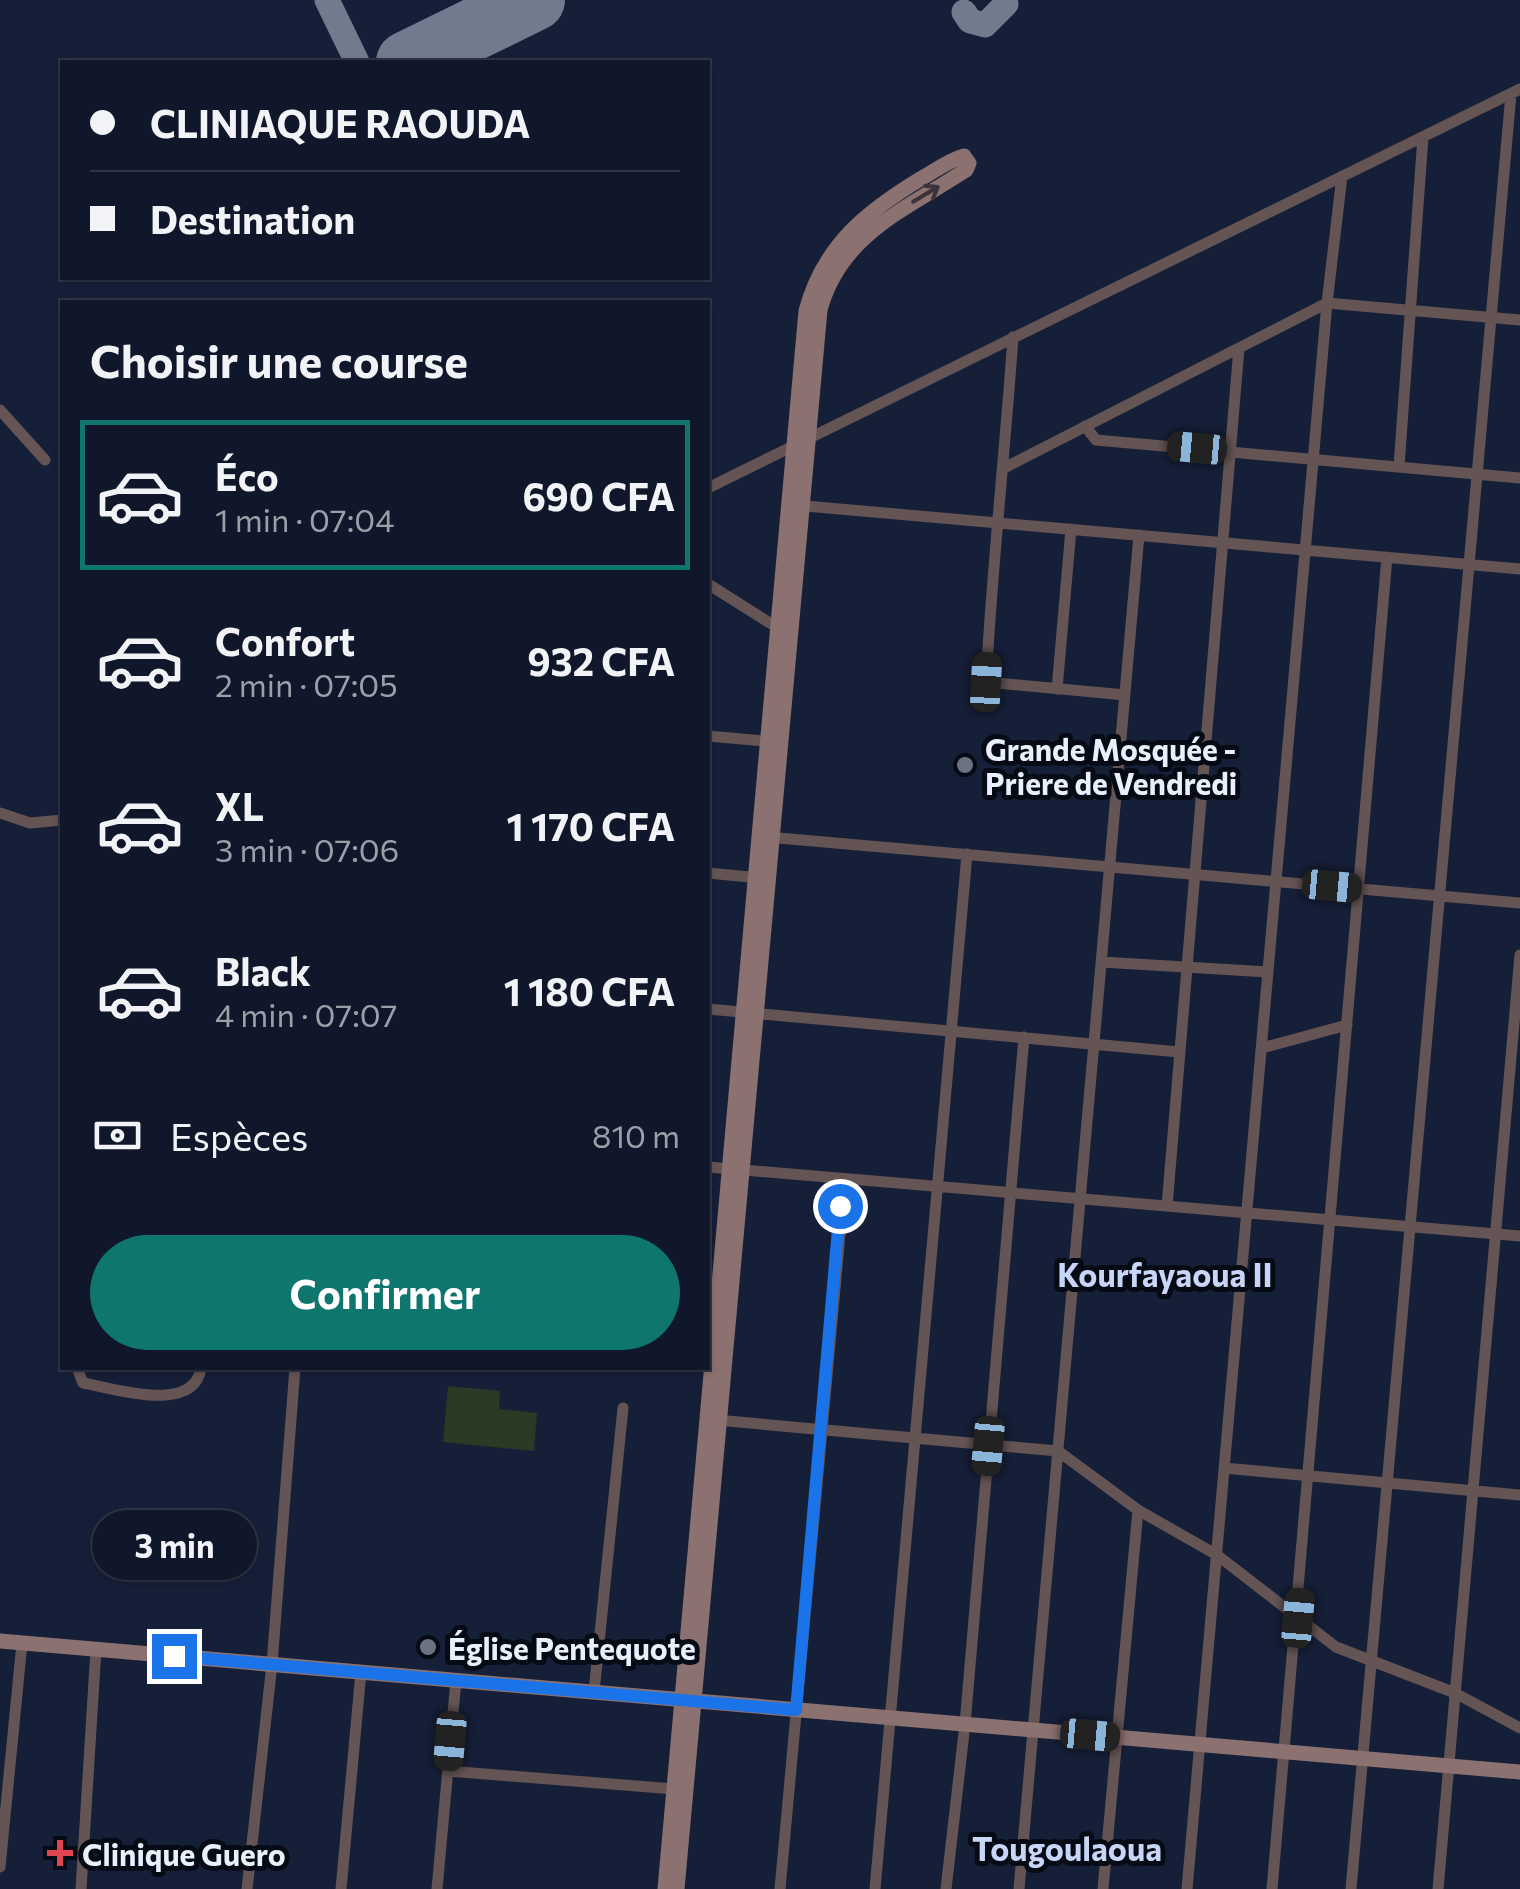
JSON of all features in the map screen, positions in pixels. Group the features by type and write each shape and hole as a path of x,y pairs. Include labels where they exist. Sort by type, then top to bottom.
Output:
{"street":[{"path":"710,487 1515,92"},
{"path":"1351,1889 1515,92"},
{"path":"1399,466 1423,137"},
{"path":"677,1889 718,1309 736,1170 797,506 806,311 820,270 855,223 959,156 966,158 966,170 879,224 845,255 834,272 820,310 802,440"},
{"path":"1187,1889 1327,303 1342,176"},
{"path":"1004,468 1327,303 1520,320"},
{"path":"1012,337 1004,468 995,522 986,682 1125,695"},
{"path":"1166,1206 1240,348"},
{"path":"0,410 45,460"},
{"path":"1085,426 1096,440 1520,478"},
{"path":"797,506 1520,569"},
{"path":"1057,688 1070,529"},
{"path":"1019,1889 1140,535"},
{"path":"1272,1889 1387,557"},
{"path":"710,585 785,632"},
{"path":"710,736 777,742"},
{"path":"0,813 30,823 60,820"},
{"path":"767,837 1520,903"},
{"path":"875,1889 894,1718 967,854"},
{"path":"710,873 763,878"},
{"path":"1438,1889 1520,954"},
{"path":"1102,962 1268,972"},
{"path":"710,1009 950,1028 1179,1052"},
{"path":"1262,1048 1348,1025"},
{"path":"946,1889 965,1724 1024,1037"},
{"path":"710,1167 1520,1236"},
{"path":"780,1889 845,1179"},
{"path":"78,1370 83,1383 168,1396 187,1392 200,1377 201,1370"},
{"path":"248,1889 272,1664 295,1370"},
{"path":"594,1692 622,1408"},
{"path":"713,1420 1058,1450 1138,1510 1217,1555 1336,1647 1455,1693 1520,1728"},
{"path":"1224,1468 1520,1495"},
{"path":"1104,1889 1138,1510"},
{"path":"0,1641 1520,1772"},
{"path":"0,1867 22,1642"},
{"path":"81,1889 96,1649"},
{"path":"341,1889 361,1672"},
{"path":"437,1889 456,1680"},
{"path":"664,1889 688,1700"},
{"path":"448,1771 674,1790"}],"green space":[{"path":"448,1386 500,1391 499,1409 537,1413 534,1451 443,1442"}],"taxiway":[{"path":"327,0 356,60"},
{"path":"964,12 970,21 985,25 1006,4"}],"runway":[{"path":"411,60 534,0"}],"place":[{"name":"Grande Mosquée - Priere de Vendredi","path":"965,765"},
{"name":"Église Pentequote","path":"428,1647"},
{"name":"Clinique Guero","path":"60,1853"}],"district":[{"name":"Kourfayaoua II","path":"1165,1274"},
{"name":"Tougoulaoua","path":"1067,1848"}],"route":[{"path":"174,1656 796,1710 840,1206"}]}
